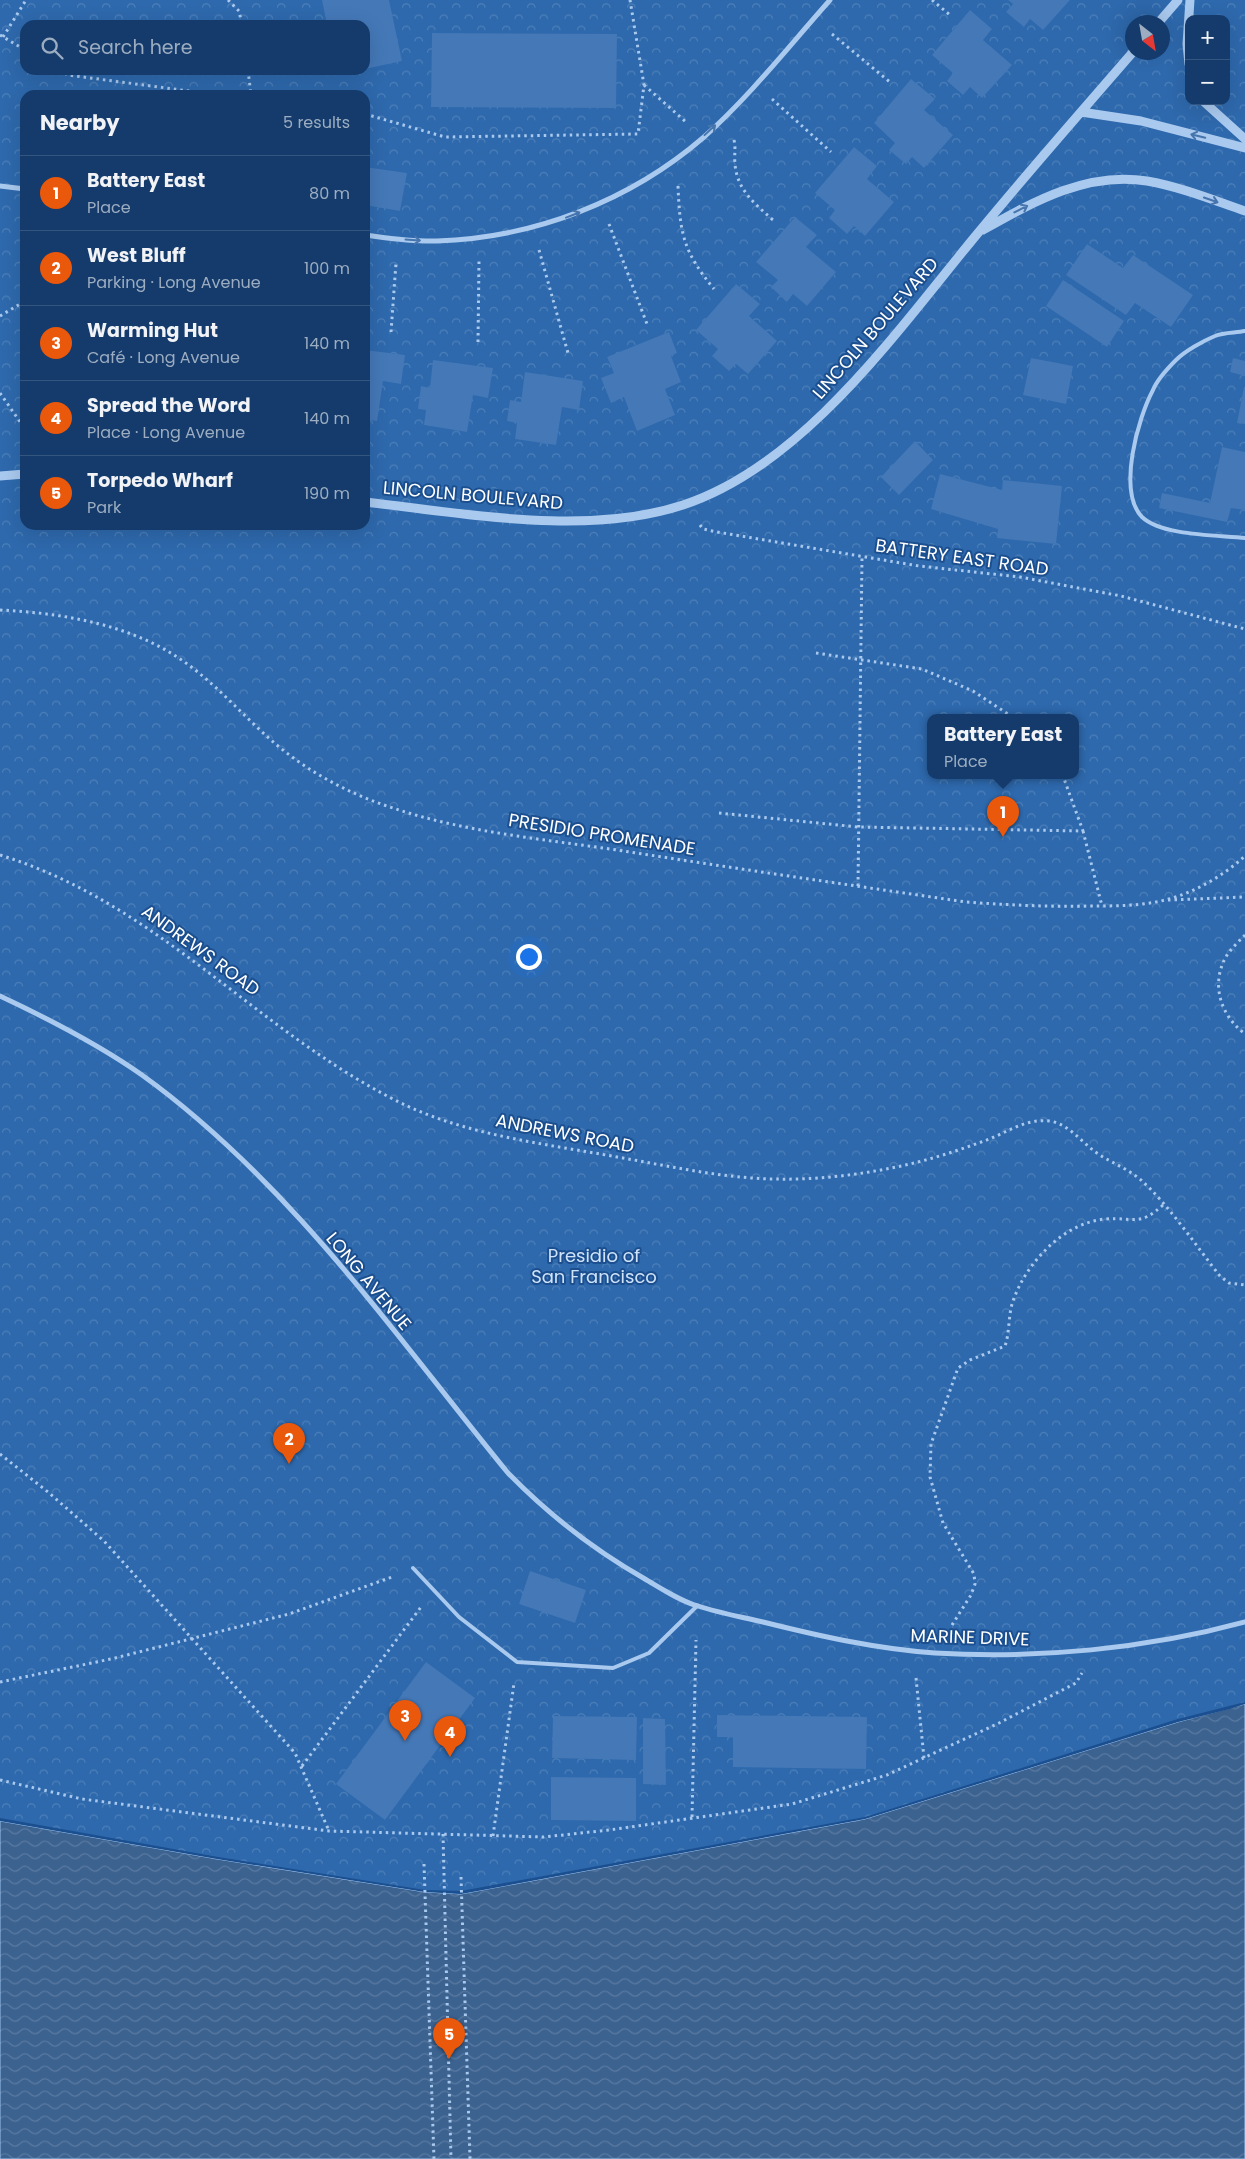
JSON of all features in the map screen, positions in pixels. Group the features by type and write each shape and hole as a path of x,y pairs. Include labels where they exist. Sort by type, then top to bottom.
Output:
{"street":[{"path":"370,236 436,241 479,238 534,227 557,220 638,185 703,138 727,115 830,0"},
{"path":"1165,15 1178,0"},
{"path":"1189,60 1190,0"},
{"name":"LINCOLN BOULEVARD","path":"370,503 534,520 586,520 638,515 682,506 724,488 762,464 846,392 900,329 978,232 1126,60"},
{"path":"1207,105 1245,139"},
{"path":"1081,112 1141,122 1245,148"},
{"path":"978,232 1025,207 1059,192 1086,183 1114,179 1145,181 1176,188 1245,211"},
{"path":"0,186 20,188"},
{"path":"0,476 20,474"},
{"name":"LONG AVENUE","path":"0,996 52,1021 118,1060 156,1086 225,1144 265,1182 316,1240 508,1473 534,1500 562,1524 597,1549 658,1587 697,1606"},
{"name":"MARINE DRIVE","path":"697,1606 810,1634 934,1653 989,1654 1100,1648 1168,1639 1245,1622"}],"lane":[{"path":"1245,331 1216,336 1177,359 1153,388 1134,447 1130,490 1134,505 1142,517 1154,525 1169,530 1245,538"},
{"path":"413,1568 459,1616 517,1662 613,1668 648,1653 697,1606"}],"path":[{"path":"20,47 2,36 26,0"},
{"path":"228,0 239,12 241,20"},
{"path":"370,115 446,137 638,134 644,85 630,0"},
{"path":"932,0 950,15"},
{"path":"813,19 891,83"},
{"path":"68,75 181,90"},
{"path":"249,75 250,90"},
{"path":"756,84 832,152"},
{"path":"644,85 703,138"},
{"path":"727,115 736,148 737,176 743,190 752,202 773,220"},
{"path":"677,158 679,219 683,239 690,256 714,289"},
{"path":"600,203 647,324"},
{"path":"534,227 568,354"},
{"path":"478,342 479,238"},
{"path":"391,332 398,239"},
{"path":"0,316 20,304"},
{"path":"0,393 20,422"},
{"name":"BATTERY EAST ROAD","path":"682,506 703,529 954,570 1020,577 1121,596 1245,629"},
{"path":"858,886 862,556"},
{"name":"PRESIDIO PROMENADE","path":"0,610 32,612 72,618 139,637 173,654 199,673 267,736 300,763 330,781 393,808 483,830 858,886 995,904 1034,907 1128,906 1165,900 1202,886 1231,869 1245,856"},
{"path":"816,653 922,669 973,690 1008,714"},
{"path":"1064,779 1083,831 1102,906"},
{"path":"719,813 858,827 1083,831"},
{"name":"ANDREWS ROAD","path":"0,855 36,866 102,899 174,945 292,1034 361,1081 428,1115 465,1127 506,1137 702,1172 778,1179 854,1174 892,1168 968,1147 1022,1124 1049,1121 1062,1125 1096,1152 1128,1170 1163,1205 1220,1276 1229,1283 1245,1285"},
{"path":"1165,900 1245,897"},
{"path":"1245,934 1227,955 1220,973 1219,993 1232,1025 1245,1034"},
{"path":"952,1624 971,1595 975,1584 974,1574 943,1523 930,1477 929,1458 931,1444 958,1368 970,1360 1005,1346 1012,1303 1020,1284 1030,1267 1060,1237 1094,1220 1142,1219 1163,1205"},
{"path":"0,1454 48,1492 104,1541 295,1753 329,1831"},
{"path":"0,1682 103,1661 289,1614 363,1589 413,1568"},
{"path":"301,1767 434,1590"},
{"path":"692,1817 697,1606"},
{"path":"0,1780 82,1799 329,1831 544,1837 609,1830 792,1804 887,1775 999,1723 1076,1683 1100,1648"},
{"path":"493,1836 517,1662"},
{"path":"916,1678 924,1758"},
{"path":"442,1834 452,2159"},
{"path":"424,1864 434,2159"},
{"path":"461,1876 470,2159"}],"green space":[{"name":"Presidio of San Francisco","path":"0,0 1245,0 1245,1704 1178,1722 865,1819 470,2159 425,1892 0,1821"}],"water":[{"path":"1245,1704 1245,2159 0,2159 0,1821 217,1859 425,1892 461,1894 865,1819 1178,1722"}],"pier":[{"path":"1245,1702 1245,1704 1230,1709 1178,1722 865,1819 461,1894 425,1892 217,1859 0,1821 0,1818 218,1857 425,1890 461,1891 865,1817 1178,1719"}],"building":[{"path":"322,0 389,0 402,61 370,68 370,20 326,20"},
{"path":"1008,0 1070,0 1043,30 1030,19 1024,27 1006,12 1013,4"},
{"path":"970,10 992,29 983,40 1012,65 982,98 970,87 963,95 947,81 953,73 932,55"},
{"path":"432,33 617,34 616,108 431,107"},
{"path":"911,79 935,99 924,110 953,135 924,168 912,157 906,164 889,150 895,143 874,123"},
{"path":"854,147 877,166 867,179 894,202 865,236 854,226 847,234 829,218 835,210 815,193"},
{"path":"370,168 407,173 400,211 370,206"},
{"path":"795,217 817,235 806,247 836,272 807,306 793,294 787,302 771,287 778,280 756,262"},
{"path":"1087,244 1123,268 1133,255 1193,295 1171,327 1135,303 1126,315 1066,275"},
{"path":"1063,280 1124,321 1107,347 1046,306"},
{"path":"736,284 760,304 749,316 777,341 748,374 736,364 729,371 712,356 718,349 696,330"},
{"path":"669,332 677,353 671,356 681,382 665,389 675,415 637,431 624,397 611,403 601,378 614,373 607,357"},
{"path":"370,351 405,355 401,384 383,381 377,421 370,420"},
{"path":"1031,358 1073,366 1066,404 1023,395"},
{"path":"1233,358 1245,361 1245,376 1230,372"},
{"path":"433,360 493,368 488,398 473,395 467,432 424,425 426,410 418,409 421,386 430,388"},
{"path":"525,372 583,381 579,410 562,407 556,445 515,439 517,423 507,421 510,400 521,402"},
{"path":"1245,387 1245,424 1237,423"},
{"path":"915,441 933,460 899,495 881,477"},
{"path":"1222,447 1245,452 1245,510 1231,508 1227,522 1159,508 1162,493 1210,503"},
{"path":"940,474 1002,490 1003,480 1062,486 1056,544 997,538 998,529 931,509"},
{"path":"530,1571 586,1590 575,1623 519,1604"},
{"path":"426,1662 475,1698 385,1820 336,1784"},
{"path":"717,1715 867,1717 866,1769 733,1767 733,1737 717,1737"},
{"path":"553,1716 637,1717 636,1760 552,1758"},
{"path":"643,1718 665,1719 666,1785 643,1784"},
{"path":"551,1777 636,1778 636,1821 551,1820"}],"place":[{"name":"Battery East","path":"1003,837"},
{"name":"West Bluff","path":"289,1464"},
{"name":"Warming Hut","path":"405,1741"},
{"name":"Spread the Word","path":"450,1757"},
{"name":"Torpedo Wharf","path":"449,2059"}]}
